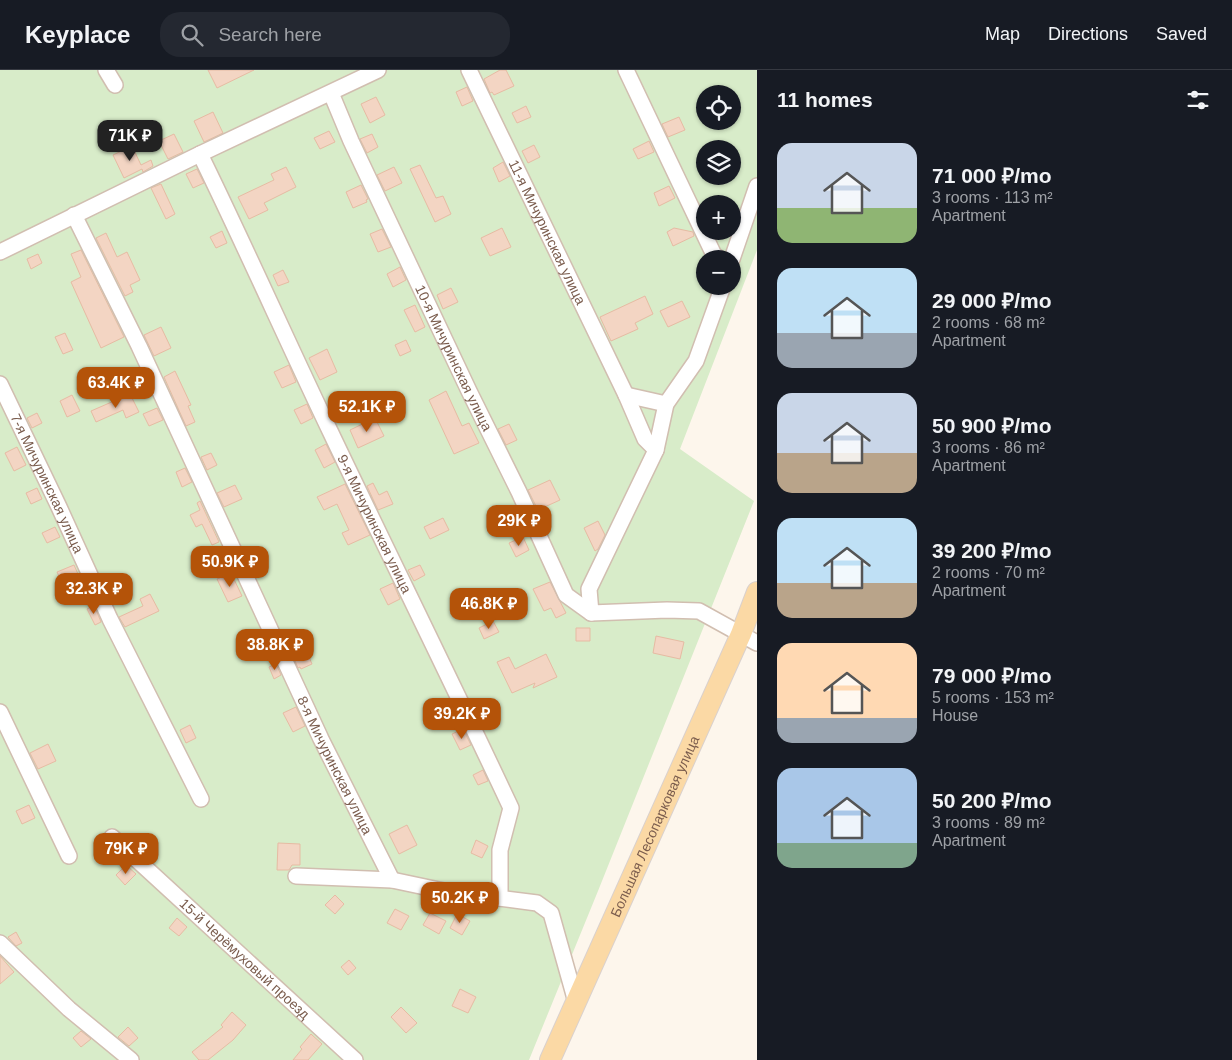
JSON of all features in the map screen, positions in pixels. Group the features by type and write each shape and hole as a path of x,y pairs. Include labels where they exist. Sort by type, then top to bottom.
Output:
{"main road":[{"name":"Большая Лесопарковая улица","path":"550,1060 749,639 757,592"}],"street":[{"path":"106,70 115,85"},
{"path":"0,252 200,154 378,70"},
{"name":"11-я Мичуринская улица","path":"470,70 626,395 645,439 656,450"},
{"path":"626,70 712,250"},
{"name":"10-я Мичуринская улица","path":"331,93 351,141 519,492 566,595 591,613"},
{"name":"9-я Мичуринская улица","path":"200,154 511,808 500,850 500,898"},
{"path":"735,250 757,186"},
{"name":"8-я Мичуринская улица","path":"74,215 139,346 321,739 392,880"},
{"path":"720,295 696,361 666,404 656,450 589,589 591,613 667,610 699,611 749,639"},
{"name":"7-я Мичуринская улица","path":"0,384 110,619 200,799"},
{"path":"626,395 666,404"},
{"path":"0,712 69,856"},
{"name":"15-й Черёмуховый проезд","path":"112,837 355,1060"},
{"path":"296,876 392,880 444,891 537,903 551,914 576,1002"},
{"path":"0,943 69,1009 131,1060"}],"green space":[{"path":"0,70 757,70 757,250 741,291 741,250 696,250 696,295 740,295 680,449 754,501 529,1060 0,1060"}],"building":[{"path":"208,70 254,70 217,88"},
{"path":"500,70 506,70 514,86 494,95 492,92 490,93 484,79"},
{"path":"467,87 473,101 462,106 456,92"},
{"path":"376,97 385,115 370,123 361,104"},
{"path":"526,106 531,117 517,123 512,113"},
{"path":"213,112 223,133 204,142 194,121"},
{"path":"679,117 685,130 668,137 662,124"},
{"path":"329,131 335,142 320,149 314,138"},
{"path":"174,134 183,152 168,159 159,141"},
{"path":"372,134 378,147 367,153 360,139"},
{"path":"649,141 654,152 638,159 633,149"},
{"path":"534,145 540,157 528,163 522,151"},
{"path":"132,146 141,165 151,160 153,166 143,172 142,169 124,178 113,155"},
{"path":"503,162 510,176 499,182 493,168"},
{"path":"420,165 436,198 443,196 451,214 435,222 410,169"},
{"path":"286,167 296,187 264,203 268,210 249,219 238,197 274,180 271,174"},
{"path":"394,167 402,183 385,191 377,175"},
{"path":"197,169 204,183 193,188 186,174"},
{"path":"161,184 175,214 166,219 151,188"},
{"path":"361,185 368,199 366,200 367,202 353,208 346,192"},
{"path":"669,186 675,198 659,206 654,193"},
{"path":"502,228 511,247 490,256 481,238"},
{"path":"674,228 693,232 694,236 673,246 667,232"},
{"path":"382,229 391,247 378,252 370,234"},
{"path":"222,231 227,243 216,248 210,237"},
{"path":"106,233 117,257 127,252 140,280 130,285 133,292 125,296 96,238"},
{"path":"81,250 124,337 101,348 71,282 81,277 71,254"},
{"path":"38,254 42,263 31,269 27,259"},
{"path":"400,267 406,280 393,287 387,274"},
{"path":"283,270 289,282 278,286 273,275"},
{"path":"451,288 458,302 443,309 437,295"},
{"path":"645,296 653,314 635,323 638,329 611,341 600,317"},
{"path":"682,301 690,317 668,327 660,311"},
{"path":"415,305 425,327 415,332 404,310"},
{"path":"161,327 171,348 154,356 144,335"},
{"path":"65,333 73,350 63,354 55,337"},
{"path":"406,340 411,351 400,356 395,345"},
{"path":"327,349 337,372 320,380 309,358"},
{"path":"289,365 296,382 282,388 274,372"},
{"path":"175,371 191,405 188,406 195,422 186,426 164,377"},
{"path":"446,391 462,426 469,423 479,443 454,454 429,400"},
{"path":"130,394 139,412 126,418 123,410 96,422 91,411"},
{"path":"72,395 80,411 67,417 60,401"},
{"path":"307,404 313,418 301,424 294,410"},
{"path":"157,408 163,420 149,426 143,414"},
{"path":"37,413 42,423 32,428 27,418"},
{"path":"375,418 384,436 358,448 350,430"},
{"path":"509,424 517,440 506,445 498,429"},
{"path":"326,444 335,462 324,468 315,450"},
{"path":"17,447 26,465 14,471 5,453"},
{"path":"211,453 217,465 207,470 201,457"},
{"path":"185,468 192,482 182,487 176,472"},
{"path":"550,480 560,500 538,510 528,490"},
{"path":"373,483 379,495 387,491 393,504 378,510 367,486"},
{"path":"345,484 370,535 348,545 342,533 349,530 337,504 324,510 317,497"},
{"path":"235,485 242,499 224,507 217,493"},
{"path":"37,488 42,499 31,504 26,493"},
{"path":"200,501 219,542 212,545 202,524 196,527 190,515 200,510 197,503"},
{"path":"443,518 449,530 430,539 424,527"},
{"path":"598,521 605,535 595,551 584,528"},
{"path":"55,527 60,537 47,543 42,533"},
{"path":"523,537 529,550 516,557 509,543"},
{"path":"74,565 82,583 66,591 57,572"},
{"path":"420,565 425,575 414,581 408,570"},
{"path":"231,573 242,596 228,602 217,579"},
{"path":"550,582 566,613 556,618 551,608 544,611 533,589"},
{"path":"393,583 400,599 388,605 380,589"},
{"path":"150,594 159,611 125,627 119,617 143,606 140,599"},
{"path":"94,605 101,622 95,625 87,609"},
{"path":"493,621 499,632 484,639 479,628"},
{"path":"576,628 590,628 590,641 576,641"},
{"path":"656,636 684,642 680,659 653,653"},
{"path":"305,648 312,664 301,669 300,667 298,668 293,656"},
{"path":"546,654 557,677 533,688 535,683 512,693 497,662 509,657 515,669"},
{"path":"276,664 281,675 274,679 269,667"},
{"path":"296,707 305,726 293,732 283,713"},
{"path":"190,725 196,738 186,743 180,730"},
{"path":"463,729 471,745 460,750 452,734"},
{"path":"48,744 56,761 38,769 30,753"},
{"path":"483,770 488,781 478,785 473,775"},
{"path":"29,805 35,818 22,824 16,811"},
{"path":"407,825 417,845 399,854 389,834"},
{"path":"476,840 488,846 482,858 471,853"},
{"path":"278,843 300,844 300,865 292,865 289,870 277,870"},
{"path":"126,865 136,874 125,885 116,875"},
{"path":"335,895 344,904 335,914 325,905"},
{"path":"395,909 409,916 401,930 387,923"},
{"path":"430,913 446,921 439,934 423,925"},
{"path":"457,914 470,921 462,935 450,928"},
{"path":"177,918 187,927 179,936 169,928"},
{"path":"16,932 22,943 16,946 8,937"},
{"path":"0,956 14,972 0,984"},
{"path":"349,960 356,968 348,975 341,967"},
{"path":"460,989 476,997 468,1013 452,1006"},
{"path":"401,1007 417,1023 406,1033 391,1017"},
{"path":"232,1012 246,1025 233,1040 208,1060 199,1060 192,1052 223,1027 221,1025"},
{"path":"128,1027 138,1038 129,1046 118,1037"},
{"path":"81,1031 91,1039 81,1047 73,1038"},
{"path":"311,1034 322,1044 308,1060 293,1060 302,1049 300,1047"}]}
